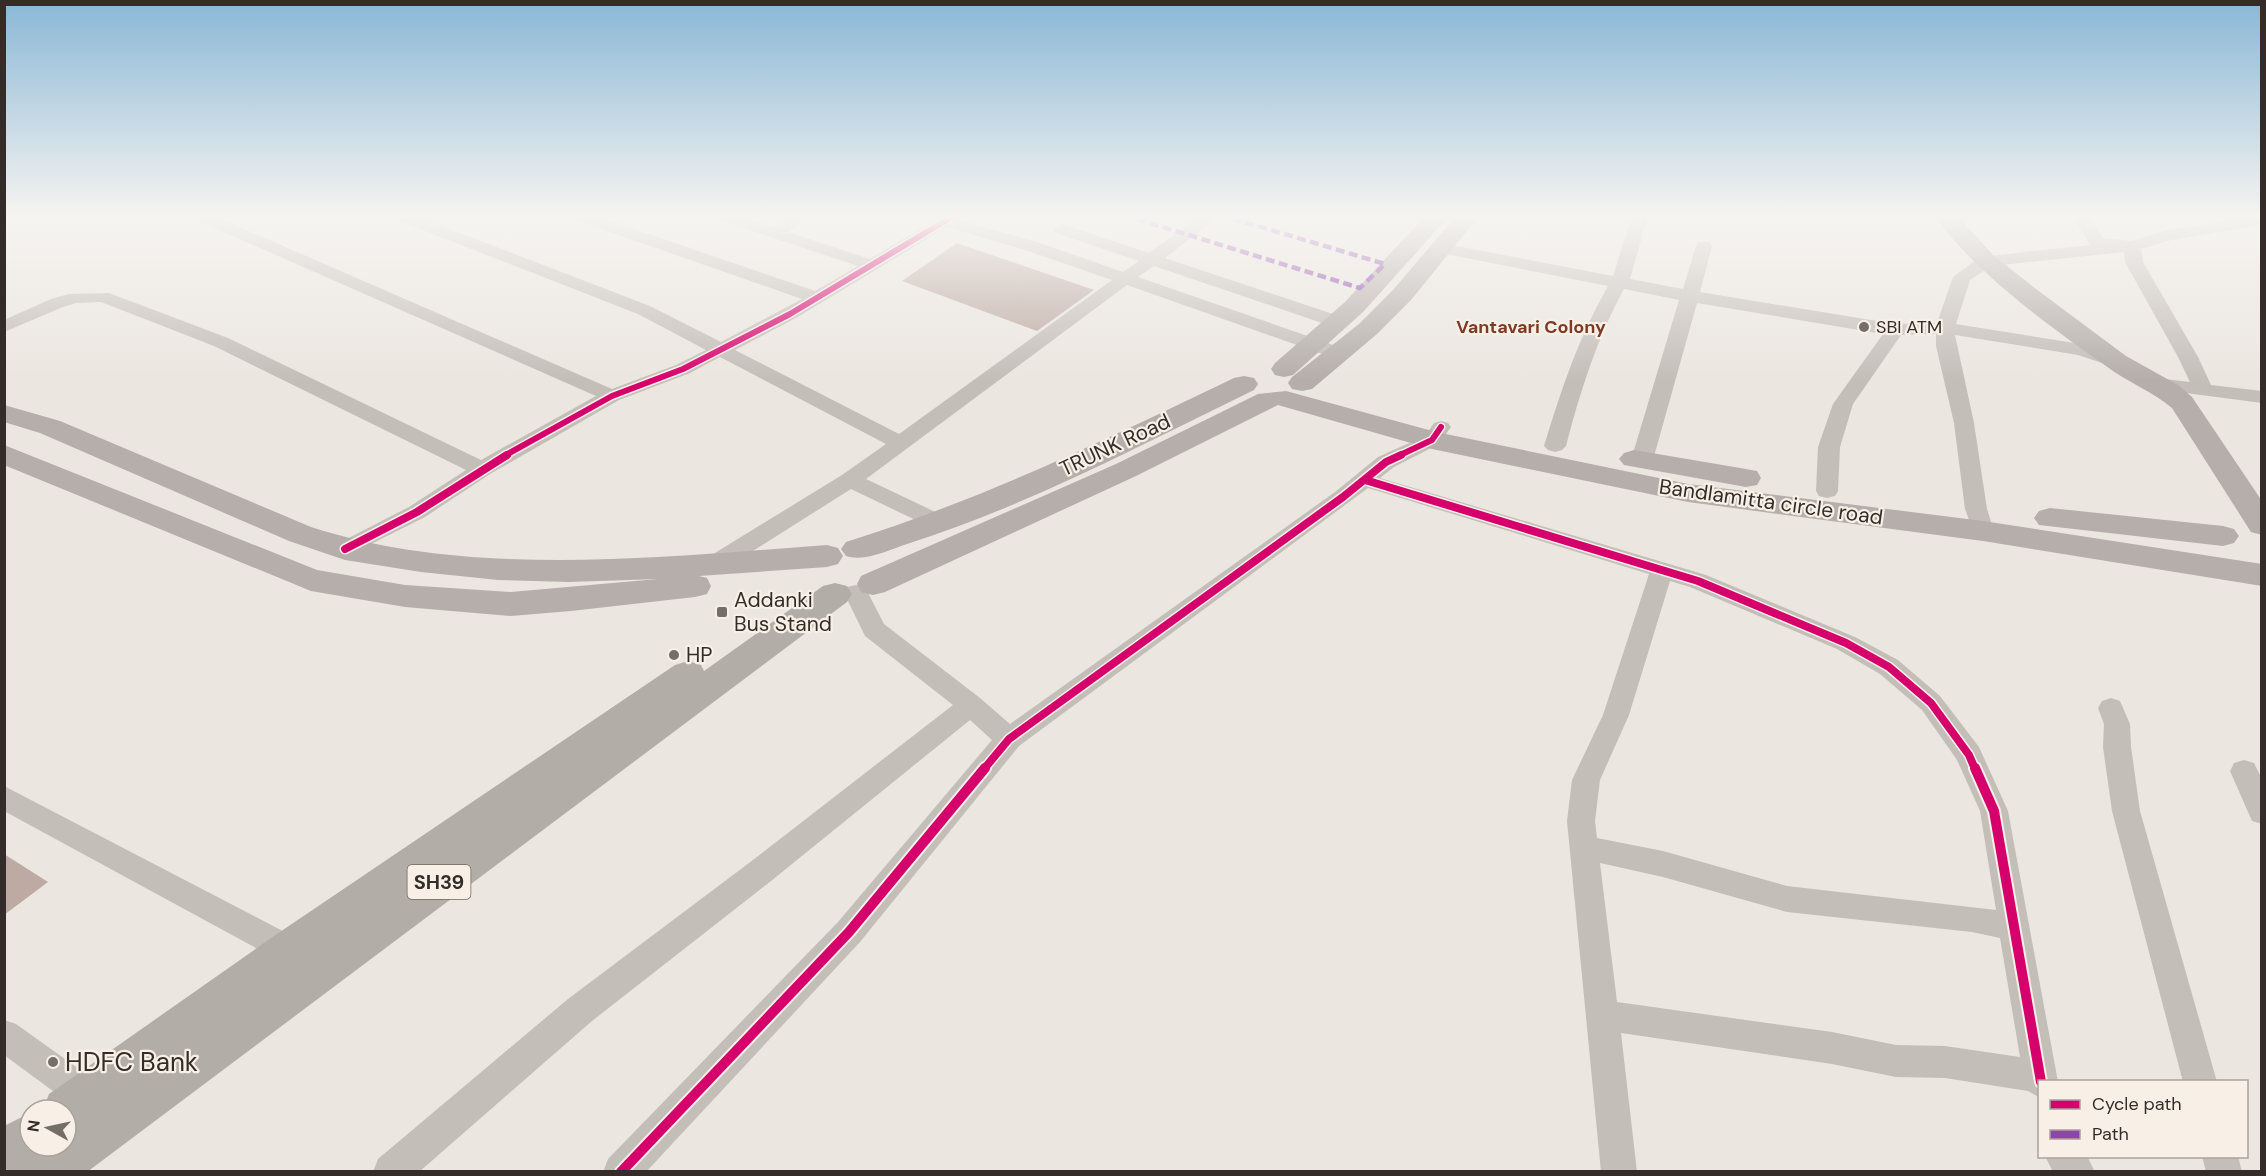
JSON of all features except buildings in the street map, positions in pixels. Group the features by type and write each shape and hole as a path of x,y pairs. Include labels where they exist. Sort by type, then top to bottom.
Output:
{"main road":[{"path":"1281,387 1312,344 1354,307 1388,270"},
{"path":"4,454 310,580 405,596 511,604 840,576 1126,470 1281,387 1338,353 1368,329 1402,295 1423,270"},
{"path":"1998,270 2117,362 2176,396 2190,411 2215,456 2262,525"},
{"name":"Bandlamitta circle road","path":"1281,387 1437,433 1688,493 1980,520 2262,573"},
{"name":"TRUNK Road","path":"840,576 938,522 1105,451 1281,387"},
{"path":"4,413 50,427 300,534 345,549 421,561 498,569 580,571 718,562 840,576"},
{"path":"1437,433 1555,446 1827,491 1980,520 2114,526 2223,536 2235,525 2262,525"},
{"name":"Bandlamitta circle road","path":"2223,536 2233,553 2262,573"},
{"name":"SH39","path":"78,1102 289,950 840,576"},
{"name":"SH39","path":"45,1172 840,576"},
{"path":"4,1156 18,1146"}],"street":[{"path":"324,270 612,396"},
{"path":"540,270 644,310 900,443"},
{"path":"735,270 817,298"},
{"path":"345,549 417,512 482,469 612,396 683,369 721,350 864,270"},
{"path":"1098,270 1338,353"},
{"path":"718,562 850,480 1136,270"},
{"path":"1184,270 1329,319"},
{"path":"1552,270 1689,296 1894,330 1945,328 2081,350 2117,362"},
{"path":"1555,446 1575,379 1623,270"},
{"path":"1642,460 1697,270"},
{"path":"1973,270 1962,277 1945,328 1946,346 1964,423 1980,520"},
{"path":"2138,270 2188,357 2203,390"},
{"path":"4,327 57,303 75,298 103,297 220,342 482,469"},
{"path":"1827,491 1829,447 1843,404 1894,330"},
{"path":"2155,384 2262,398"},
{"path":"621,1172 849,932 1009,739 1365,480 1386,462 1437,433"},
{"path":"850,480 938,522"},
{"path":"1365,480 1698,581 1846,643 1889,667 1930,703 1969,755 1994,811 2041,1079 1945,1062 1896,1060 1832,1048 1602,1015"},
{"path":"1618,1172 1581,822 1586,780 1616,715 1662,570"},
{"path":"840,576 874,630 971,705 1009,739"},
{"path":"391,1172 579,1010 760,872 971,705"},
{"path":"2111,708 2117,724 2117,747 2126,811 2199,1080"},
{"path":"2244,771 2262,813"},
{"path":"4,797 289,950"},
{"path":"1584,847 1663,864 1787,899 1972,919 2014,927"},
{"path":"4,1035 72,1098"},
{"path":"2065,1158 2077,1172"}],"marked path":[{"path":"1301,270 1360,288 1379,270"}],"cycle path":[{"path":"345,549 417,512 482,469 612,396 683,369 790,314 864,270"},
{"path":"621,1172 849,932 1009,739 1343,497 1386,462 1432,440 1441,427"},
{"path":"1365,480 1698,581 1846,643 1889,667 1931,703 1969,755 1994,811 2041,1080"}],"place":[{"name":"SBI ATM","path":"1864,327"},
{"name":"Addanki Bus Stand","path":"722,612"},
{"name":"HP","path":"674,655"},
{"name":"HDFC Bank","path":"53,1062"}],"district":[{"name":"Vantavari Colony","path":"1531,327"}]}
